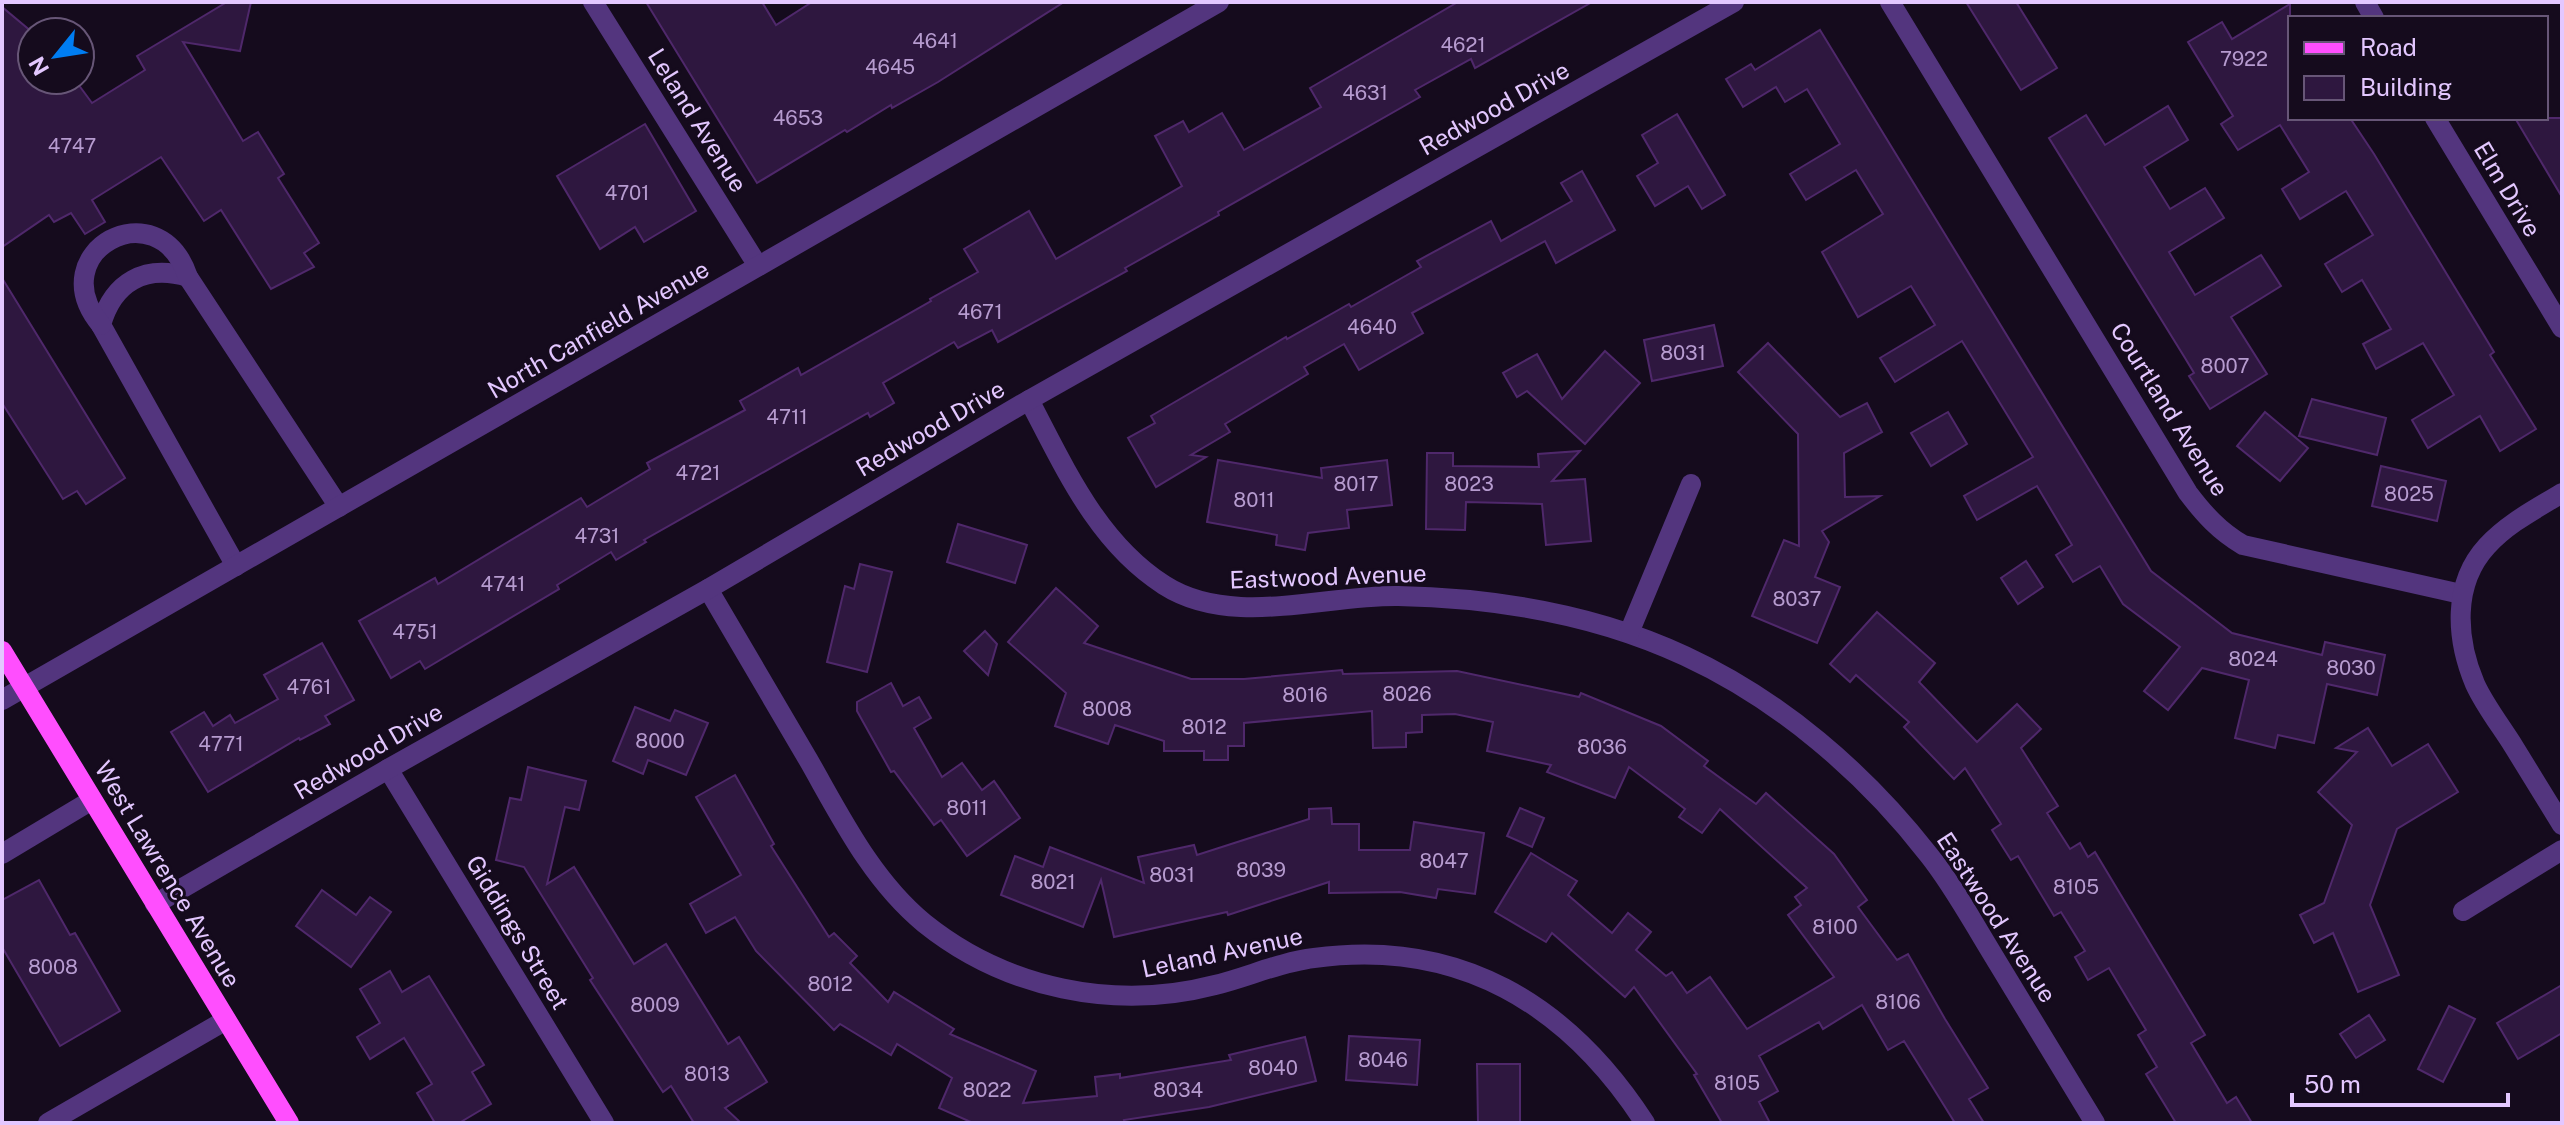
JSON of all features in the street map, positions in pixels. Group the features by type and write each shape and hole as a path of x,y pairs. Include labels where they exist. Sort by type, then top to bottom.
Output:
{"main road":[{"name":"West Lawrence Avenue","path":"2,651 289,1123"}],"street":[{"name":"Leland Avenue","path":"593,2 758,266"},
{"name":"North Canfield Avenue","path":"2,700 1219,2"},
{"name":"Redwood Drive","path":"155,904 708,589 1029,400 1734,2"},
{"name":"Courtland Avenue","path":"1890,2 2188,493 2206,516 2223,533 2243,545 2461,594"},
{"name":"Elm Drive","path":"2436,120 2562,328"},
{"path":"236,566 84,297 83,280 92,256 110,239 126,233 143,233 159,238 172,248 339,507"},
{"path":"101,325 106,309 117,292 133,280 151,273 171,272 188,277"},
{"name":"Eastwood Avenue","path":"1029,400 1081,498 1103,529 1128,556 1165,586 1202,603 1240,609 1344,598 1455,598 1569,614 1686,656 1788,718 1839,758 1885,802 1930,856 2095,1123"},
{"path":"1629,633 1691,484"},
{"path":"2562,493 2507,527 2485,547 2471,569 2461,594 2461,627 2466,658 2476,687 2562,825"},
{"name":"Leland Avenue","path":"708,589 876,874 925,923 979,958 1013,973 1082,994 1145,998 1216,985 1281,964 1314,958 1381,955 1443,964 1475,974 1539,1007 1600,1061 1645,1123"},
{"name":"Giddings Street","path":"388,769 604,1123"},
{"path":"2,854 92,800"},
{"path":"2463,911 2562,850"},
{"path":"48,1123 226,1020"}],"building":[{"path":"227,2 251,2 240,51 183,42 243,141 258,132 284,174 278,178 319,243 304,253 314,267 271,289 221,210 204,221 161,157 92,200 105,222 85,234 71,213 54,222 49,215 2,247 2,7 16,19 16,96 87,96 92,103 145,70 137,56"},
{"path":"646,2 762,2 776,25 812,2 1064,2 938,82 892,108 891,105 847,132 845,130 757,183"},
{"path":"1458,2 1592,2 1475,68 1471,59 1415,90 1420,97 1218,212 1219,215 1125,268 1127,271 998,342 992,330 958,348 954,342 883,383 894,403 870,417 868,413 644,540 646,542 616,560 611,552 557,585 559,589 425,669 420,661 391,678 359,621 435,578 438,584 581,498 587,507 650,469 647,463 745,410 740,401 798,368 801,375 931,301 978,272 964,249 1029,211 1056,259 1182,186 1155,136 1183,121 1189,132 1222,113 1244,150 1321,107 1310,88"},
{"path":"1966,2 2016,2 2057,68 2021,90"},
{"path":"2290,4 2288,120 2351,120 2494,352 2490,355 2536,429 2500,451 2480,416 2428,448 2412,420 2454,395 2423,343 2376,369 2363,344 2391,329 2362,280 2342,292 2325,264 2373,235 2346,191 2300,219 2282,189 2309,172 2280,125 2238,150 2221,124 2233,116 2188,42 2222,22 2232,39"},
{"path":"1820,30 2151,571 2232,633 2322,655 2325,642 2385,655 2377,695 2327,684 2314,743 2278,735 2275,748 2235,738 2249,680 2202,668 2168,710 2144,691 2180,647 2123,604 2100,566 2073,582 2056,555 2072,545 2037,486 1977,520 1964,496 2033,457 1962,341 1895,382 1880,358 1935,325 1911,286 1858,317 1822,252 1883,214 1856,170 1806,200 1790,174 1840,144 1807,89 1785,102 1776,87 1743,107 1726,79 1751,64 1755,70"},
{"path":"2168,106 2188,140 2144,167 2170,209 2205,188 2224,218 2169,252 2195,295 2261,255 2281,286 2231,317 2267,374 2210,409 2189,376 2194,373 2049,138 2086,115 2105,145"},
{"path":"1677,114 1725,195 1702,209 1688,186 1655,206 1637,176 1658,163 1642,135"},
{"path":"2562,118 2562,197 2516,120"},
{"path":"645,124 696,211 644,242 635,227 600,249 557,176"},
{"path":"1582,171 1615,230 1556,263 1545,241 1412,313 1423,333 1359,370 1344,344 1304,367 1308,374 1225,424 1230,432 1191,455 1206,457 1156,487 1128,438 1155,423 1151,416 1286,337 1349,304 1351,307 1421,267 1417,261 1491,221 1501,241 1572,201 1561,183"},
{"path":"2,278 125,478 86,504 77,491 63,499 2,403"},
{"path":"1714,325 1723,366 1652,381 1644,340"},
{"path":"1768,343 1840,417 1867,403 1882,432 1844,453 1845,497 1880,496 1822,531 1829,542 1815,577 1840,587 1817,643 1752,616 1784,540 1799,546 1798,434 1738,372"},
{"path":"1605,351 1640,383 1585,444 1527,391 1517,397 1503,373 1537,354 1562,399"},
{"path":"2312,399 2386,418 2377,455 2299,436"},
{"path":"1948,412 1967,444 1931,466 1911,433"},
{"path":"2265,412 2308,448 2280,481 2237,446"},
{"path":"1580,451 1552,481 1585,479 1591,541 1546,545 1542,504 1466,502 1465,530 1426,529 1427,453 1453,453 1453,466 1539,467 1538,454"},
{"path":"1218,460 1322,478 1321,468 1387,460 1392,505 1347,510 1349,528 1308,533 1305,550 1276,545 1277,535 1207,522"},
{"path":"2381,466 2446,481 2437,521 2372,506"},
{"path":"958,524 1027,545 1015,583 947,562"},
{"path":"2026,561 2043,587 2018,604 2001,578"},
{"path":"860,564 892,572 867,672 827,662 845,586 854,589"},
{"path":"1056,588 1098,626 1084,643 1191,679 1244,679 1342,670 1343,674 1457,671 1579,697 1581,693 1661,726 1708,761 1704,766 1756,804 1766,793 1834,854 1867,900 1858,907 1897,960 1908,954 1988,1088 1969,1099 1984,1123 1955,1123 1904,1041 1888,1050 1862,1005 1823,1029 1819,1022 1759,1056 1778,1091 1759,1102 1770,1123 1722,1123 1694,1075 1697,1074 1634,987 1625,997 1552,933 1546,942 1495,912 1531,853 1577,881 1568,895 1612,933 1628,913 1651,932 1636,950 1666,976 1672,972 1687,993 1710,977 1747,1029 1834,977 1788,915 1801,905 1795,897 1807,888 1720,809 1702,833 1679,817 1685,809 1629,767 1615,798 1547,772 1551,765 1487,751 1493,722 1455,714 1422,715 1422,732 1406,733 1406,747 1373,748 1372,711 1244,723 1244,746 1228,746 1228,760 1204,760 1204,751 1164,751 1164,741 1115,725 1108,744 1055,726 1066,693 1008,642"},
{"path":"1877,612 1935,663 1919,682 1977,742 2017,704 2041,729 2021,748 2058,806 2047,813 2070,849 2080,843 2088,857 2095,852 2205,1035 2191,1043 2227,1103 2236,1097 2252,1123 2176,1123 2146,1074 2157,1067 2138,1035 2146,1030 2109,968 2088,980 2075,957 2085,951 2061,912 2054,916 2018,856 2011,860 1992,830 2001,824 1965,768 1954,779 1904,727 1909,722 1856,675 1850,682 1830,664"},
{"path":"985,631 997,644 988,675 964,651"},
{"path":"322,643 354,700 325,716 330,724 299,738 208,792 171,732 204,712 213,726 230,715 235,723 278,699 264,675"},
{"path":"891,683 903,706 919,697 931,718 914,728 942,777 962,763 982,790 994,781 1020,818 967,856 941,820 934,825 894,771 891,772 857,711 857,702"},
{"path":"635,707 670,721 675,710 708,723 686,775 648,760 643,774 613,761"},
{"path":"2368,728 2392,766 2428,744 2458,792 2397,829 2370,905 2399,975 2358,992 2333,933 2314,943 2300,915 2324,903 2352,825 2318,792 2357,752 2336,748"},
{"path":"528,767 586,781 579,810 565,807 547,884 574,867 634,964 666,944 728,1044 739,1037 767,1082 725,1108 741,1123 694,1123 671,1086 663,1092 590,980 593,978 524,867 496,860 510,798 521,800"},
{"path":"735,775 774,844 771,846 829,937 834,933 857,956 850,963 888,1002 894,992 954,1029 950,1034 1036,1071 1023,1103 1097,1096 1095,1077 1120,1074 1120,1078 1231,1060 1229,1055 1305,1037 1316,1081 1209,1107 1124,1120 1125,1123 973,1123 939,1108 952,1078 897,1044 891,1055 840,1024 834,1030 756,951 735,917 706,933 690,904 741,875 696,797"},
{"path":"1331,808 1332,824 1359,824 1359,850 1410,850 1414,822 1484,833 1475,894 1438,889 1436,898 1400,892 1329,893 1329,882 1228,915 1227,912 1114,937 1101,880 1083,927 1001,895 1015,856 1043,867 1050,847 1144,883 1138,857 1194,845 1197,855 1309,819 1309,809"},
{"path":"1520,808 1544,818 1532,847 1507,836"},
{"path":"39,880 70,935 75,933 120,1011 60,1046 2,947 2,900"},
{"path":"322,890 356,915 370,897 391,912 351,967 296,926"},
{"path":"390,971 402,992 429,976 484,1065 472,1072 491,1104 459,1123 435,1123 417,1093 432,1084 404,1038 370,1059 357,1037 380,1023 360,989"},
{"path":"2562,985 2562,1033 2518,1059 2497,1023"},
{"path":"2449,1006 2475,1019 2443,1082 2418,1069"},
{"path":"2369,1015 2385,1040 2356,1058 2340,1034"},
{"path":"1349,1036 1420,1040 1417,1085 1346,1080"},
{"path":"1477,1064 1520,1064 1520,1123 1478,1123"}]}
